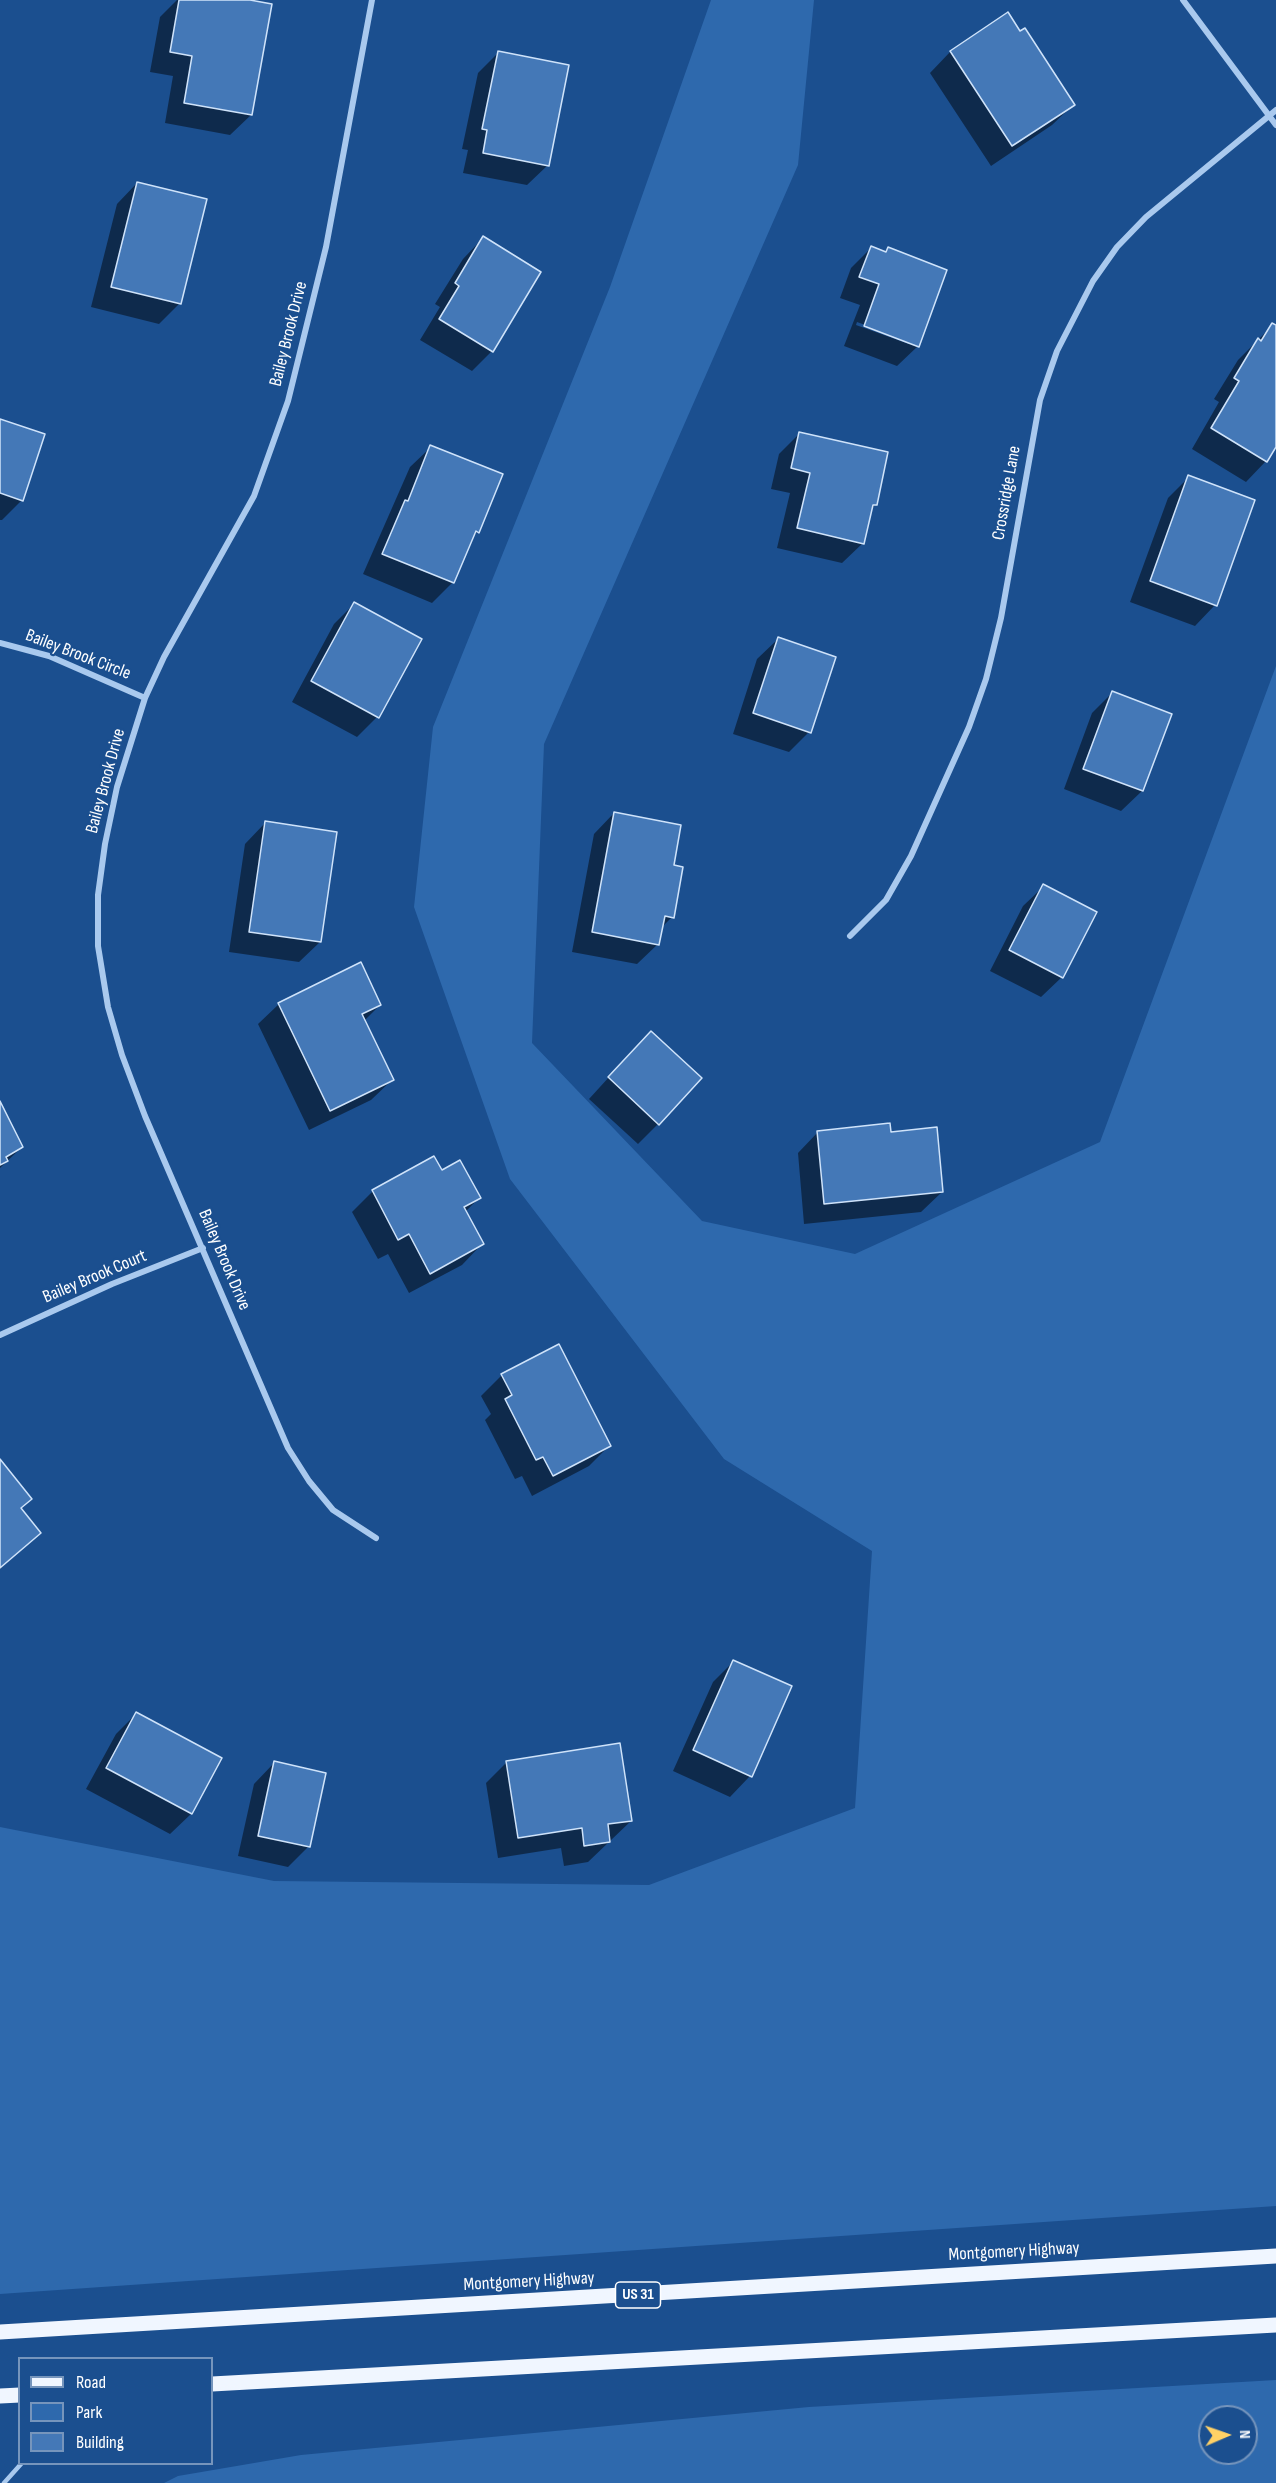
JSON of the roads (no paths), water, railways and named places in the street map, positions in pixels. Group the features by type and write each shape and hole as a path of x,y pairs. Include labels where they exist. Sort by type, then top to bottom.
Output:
{"main road":[{"name":"Montgomery Highway","path":"0,2332 1276,2256"},
{"path":"213,2384 1276,2325"},
{"path":"0,2396 18,2395"}],"street":[{"name":"Bailey Brook Drive","path":"372,0 326,247 288,401 254,496 164,657 145,698 117,788 105,844 98,895 98,946 108,1007 122,1055 145,1116 288,1448 309,1481 333,1510 376,1538"},
{"path":"1183,0 1276,125"},
{"name":"Crossridge Lane","path":"850,936 886,900 901,874 969,727 986,679 1001,618 1040,400 1057,351 1093,281 1117,247 1146,217 1276,110"},
{"name":"Bailey Brook Circle","path":"0,643 49,657 145,698"},
{"name":"Bailey Brook Court","path":"0,1335 112,1284 203,1248"}],"lane":[{"path":"4,2483 19,2465"}]}
